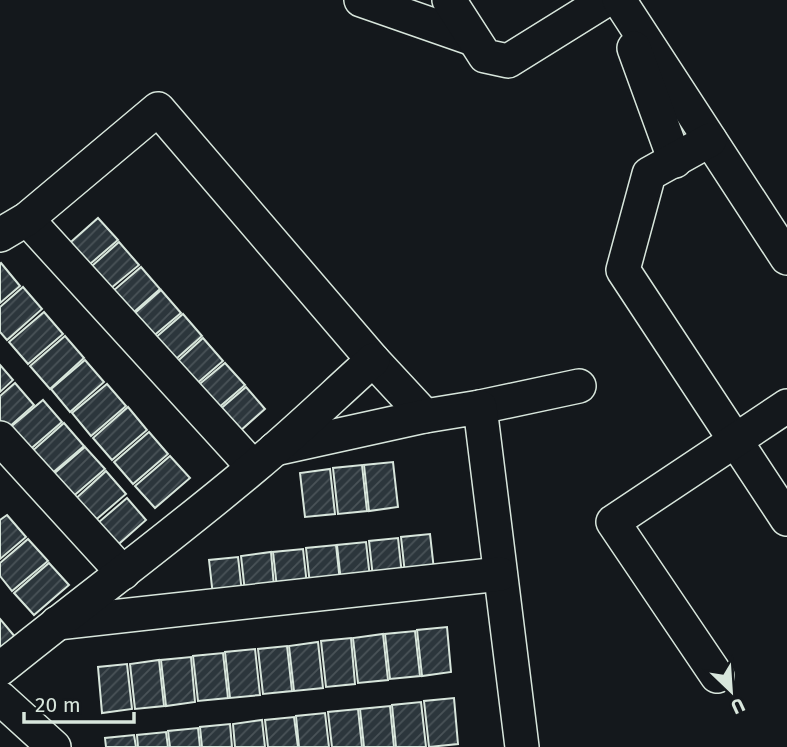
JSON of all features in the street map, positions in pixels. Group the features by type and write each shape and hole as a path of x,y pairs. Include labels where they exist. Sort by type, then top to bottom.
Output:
{"street":[{"path":"361,0 474,39"},
{"path":"449,0 485,56 508,61 606,0"},
{"path":"618,0 787,258"},
{"path":"618,0 674,161"},
{"path":"264,458 13,227 158,109 373,360 425,416"},
{"path":"710,140 649,174 623,270 787,519"},
{"path":"0,669 264,458 373,360"},
{"path":"264,458 425,416 579,386"},
{"path":"717,676 613,522 787,406"},
{"path":"480,407 522,747"},
{"path":"0,438 123,573"},
{"path":"57,623 500,574"},
{"path":"0,698 54,747"}],"building":[{"path":"98,218 118,240 83,270 64,248"},
{"path":"119,242 139,265 104,294 84,273"},
{"path":"0,264 20,286 0,303"},
{"path":"141,267 160,289 126,319 106,297"},
{"path":"23,287 42,309 7,340 0,332 0,307"},
{"path":"161,290 181,313 145,343 126,321"},
{"path":"44,312 63,334 28,364 9,342"},
{"path":"183,314 202,336 167,367 148,344"},
{"path":"65,336 84,358 50,389 30,366"},
{"path":"203,338 223,361 188,391 169,369"},
{"path":"85,360 104,382 70,412 51,389"},
{"path":"225,363 245,385 210,415 190,392"},
{"path":"0,365 13,380 0,392"},
{"path":"15,383 34,405 0,435 0,396"},
{"path":"107,384 126,406 91,436 72,413"},
{"path":"246,387 265,409 231,439 211,417"},
{"path":"43,400 62,422 27,452 7,430"},
{"path":"128,407 147,430 112,460 93,438"},
{"path":"64,423 84,446 49,476 30,453"},
{"path":"149,432 168,454 133,484 114,462"},
{"path":"85,447 105,469 70,499 50,477"},
{"path":"170,456 190,478 155,508 135,486"},
{"path":"393,462 398,507 369,511 364,465"},
{"path":"362,465 367,511 338,514 333,468"},
{"path":"330,469 335,514 305,517 300,473"},
{"path":"106,471 126,494 91,524 72,502"},
{"path":"127,498 146,520 112,550 92,528"},
{"path":"7,515 26,537 0,559 0,520"},
{"path":"430,534 435,579 406,583 401,537"},
{"path":"398,538 403,584 374,587 369,541"},
{"path":"28,539 48,561 12,591 0,576 0,563"},
{"path":"366,542 371,587 342,591 337,545"},
{"path":"336,545 341,591 311,594 306,548"},
{"path":"303,549 308,594 278,597 273,552"},
{"path":"271,552 275,598 246,601 241,556"},
{"path":"238,557 243,602 214,605 209,560"},
{"path":"49,563 69,585 34,615 14,593"},
{"path":"0,619 16,638 0,652"},
{"path":"447,627 451,672 422,676 417,630"},
{"path":"415,631 420,676 390,679 385,634"},
{"path":"383,634 388,680 358,683 353,638"},
{"path":"351,638 355,684 326,687 321,641"},
{"path":"318,642 323,688 294,691 289,646"},
{"path":"287,646 292,691 263,694 258,649"},
{"path":"255,649 260,695 230,698 225,652"},
{"path":"223,653 228,698 198,701 193,656"},
{"path":"191,657 195,702 166,706 161,660"},
{"path":"159,660 164,706 135,709 130,664"},
{"path":"127,664 132,709 102,713 98,667"},
{"path":"454,698 458,744 429,747 424,701"},
{"path":"421,702 426,747 396,747 392,705"},
{"path":"390,706 394,747 364,747 360,709"},
{"path":"358,709 362,747 332,747 328,712"},
{"path":"325,713 329,747 299,747 296,716"},
{"path":"294,717 298,747 268,747 265,720"},
{"path":"262,720 265,747 235,747 233,724"},
{"path":"230,724 232,747 202,747 200,727"},
{"path":"198,728 200,747 170,747 168,731"},
{"path":"166,732 168,747 138,747 137,735"},
{"path":"134,735 136,747 106,747 105,738"}]}
